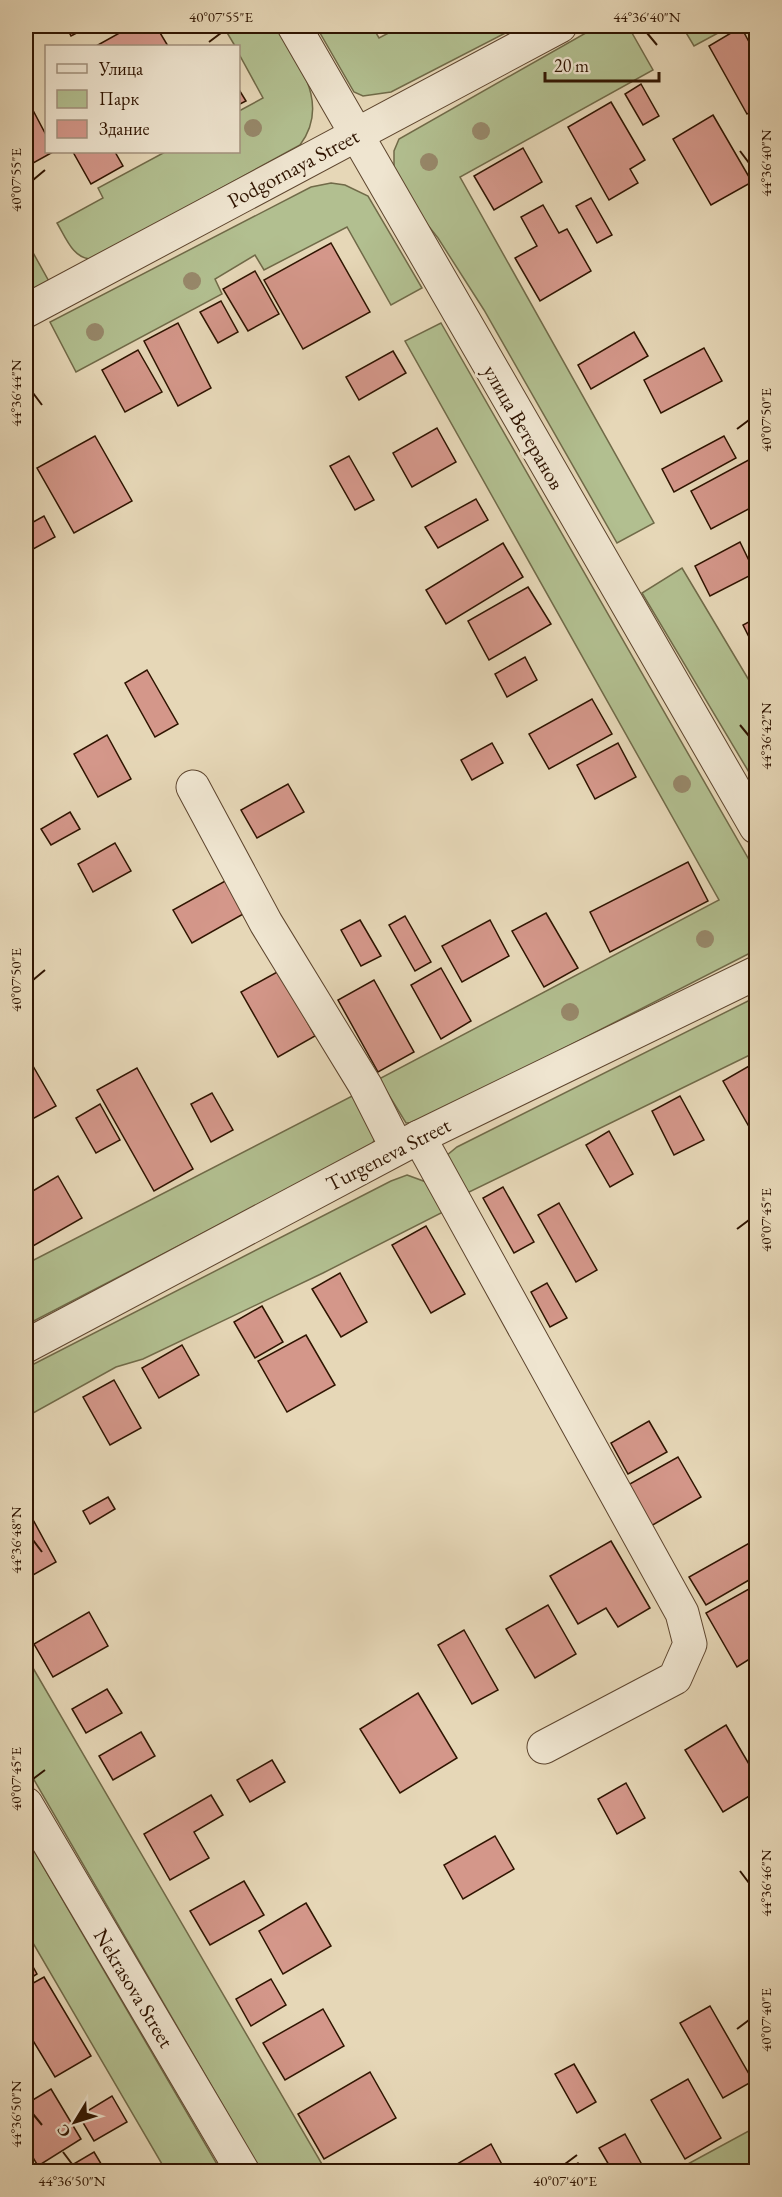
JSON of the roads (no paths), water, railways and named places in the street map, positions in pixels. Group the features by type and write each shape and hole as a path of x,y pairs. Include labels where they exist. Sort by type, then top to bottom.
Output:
{"street":[{"name":"улица Ветеранов","path":"294,26 756,826"},
{"name":"Podgornaya Street","path":"26,311 560,26"},
{"path":"193,787 266,923 365,1085 408,1143 682,1614 690,1644 675,1678 544,1747"},
{"name":"Turgeneva Street","path":"26,1346 408,1143 756,973"},
{"name":"Nekrasova Street","path":"26,1804 243,2172"}]}
